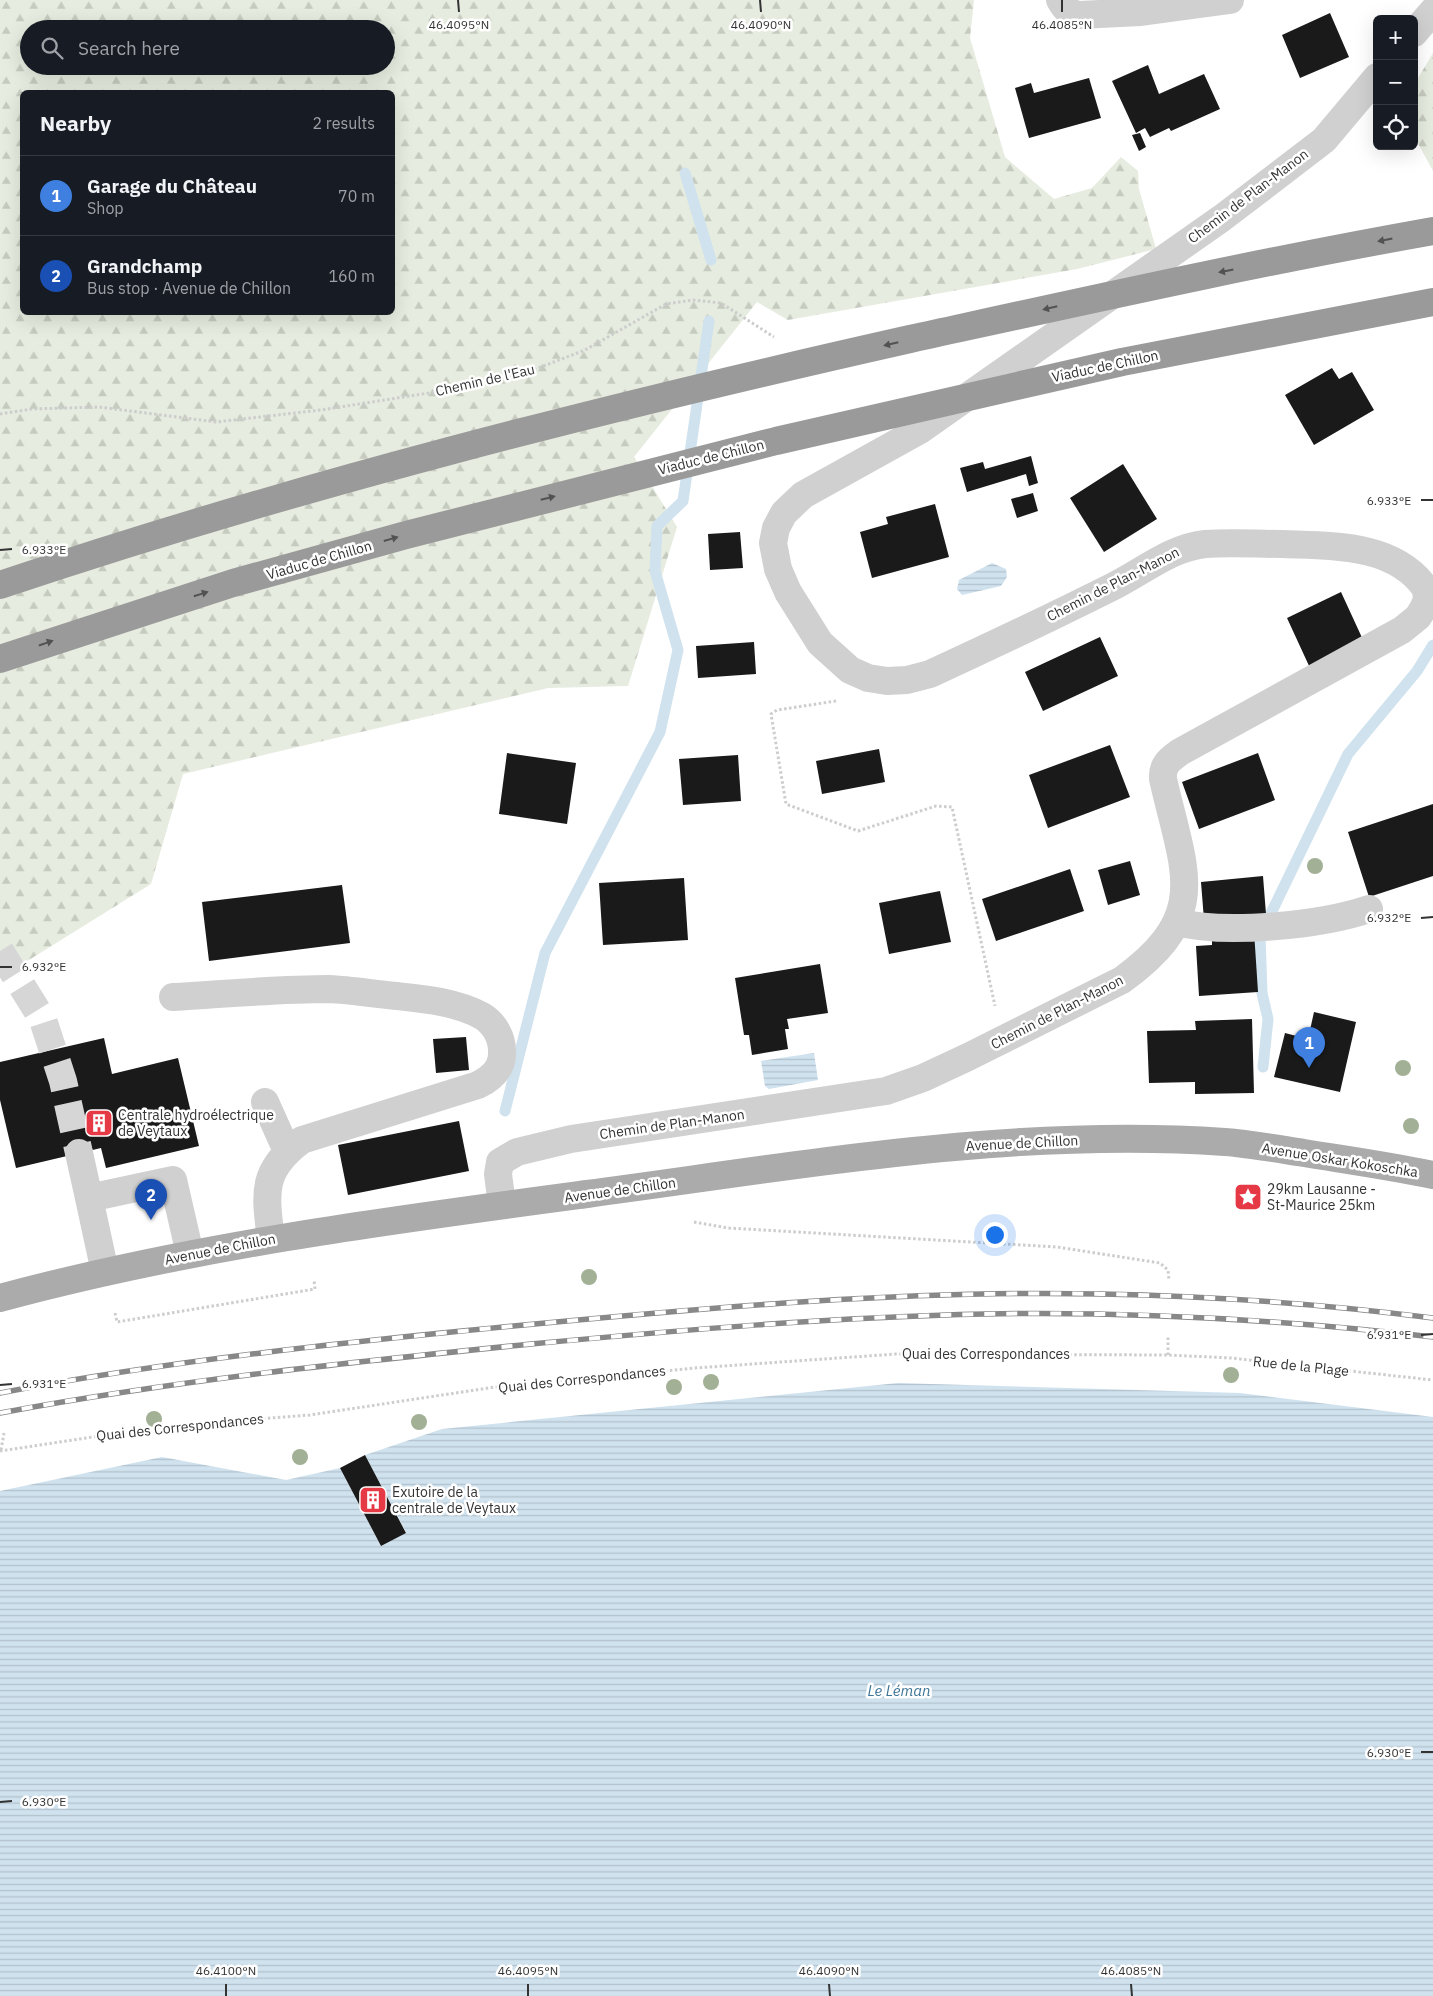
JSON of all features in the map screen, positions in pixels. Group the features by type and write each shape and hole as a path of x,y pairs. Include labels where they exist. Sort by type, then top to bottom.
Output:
{"highway":[{"path":"0,585 77,559 365,474 596,413 754,374 1129,290 1433,230"},
{"name":"Viaduc de Chillon","path":"0,659 233,583 425,530 776,441 1122,362 1433,302"}],"main road":[{"name":"Avenue de Chillon","path":"0,1298 105,1272 271,1239 909,1152 1021,1142 1129,1139 1247,1145"},
{"name":"Avenue Oskar Kokoschka","path":"1247,1145 1387,1166 1433,1175"}],"street":[{"path":"1060,0 1064,8 1071,13 1079,15 1141,12 1230,0"},
{"path":"1418,28 1433,11"},
{"name":"Chemin de Plan-Manon","path":"502,1206 498,1174 500,1162 517,1152 571,1139 873,1094 923,1078 1003,1041 1122,980 1156,953 1177,922 1183,907 1184,882 1178,841 1163,779 1164,766 1180,752 1402,630 1418,617 1430,599 1426,589 1407,569 1389,559 1364,551 1334,546 1217,543 1192,545 1168,554 1119,583 930,674 897,681 868,678 850,670 820,643 788,592 778,569 773,543 776,528 784,513 803,495 920,430 1222,218 1324,140 1373,82"},
{"path":"1177,922 1199,926 1291,925 1351,915 1369,909"},
{"path":"173,997 330,989 417,998 458,1007 483,1017 494,1028 501,1039 500,1066 491,1078 478,1085 302,1140 288,1151 271,1171 268,1184 266,1204 271,1239"},
{"path":"265,1102 288,1151"},
{"path":"79,1154 105,1272"},
{"path":"89,1198 173,1180 190,1254"}],"path":[{"name":"Chemin de l'Eau","path":"0,414 32,409 99,407 216,422 321,410 467,387 541,367 576,354 666,304 693,300 721,303 779,340"},
{"path":"868,678 856,698 776,710 771,714 786,804 858,831 936,806 952,807 1003,1041"},
{"path":"694,1222 728,1228 1057,1247 1160,1263 1168,1270 1169,1280"},
{"path":"114,1313 117,1322 204,1308 315,1289 314,1280"},
{"path":"200,1304 204,1308"},
{"path":"1168,1338 1168,1355"},
{"name":"Quai des Correspondances","path":"1,1451 166,1426 310,1415 496,1387 695,1368 896,1354 1168,1355"},
{"name":"Rue de la Plage","path":"1168,1355 1231,1358 1433,1380"},
{"path":"1,1451 4,1433"}],"green space":[{"path":"0,0 974,0 970,38 1005,157 1054,199 1092,188 1121,157 1138,171 1139,189 1156,249 1077,269 788,320 757,302 634,457 677,527 628,686 548,688 183,774 151,884 0,978"},
{"path":"1433,53 1433,171 1418,143 1418,78"}],"water":[{"path":"992,563 1006,569 1007,577 1001,586 962,595 957,589 959,580"},
{"path":"814,1053 818,1080 769,1089 765,1086 761,1061"},
{"name":"Le Léman","path":"898,1383 1240,1393 1433,1417 1433,1996 0,1996 0,1491 162,1457 286,1480 340,1468 381,1546 406,1532 365,1455 442,1429"}],"building":[{"path":"1330,13 1349,57 1300,78 1282,35"},
{"path":"1148,65 1159,94 1204,74 1220,109 1171,131 1169,128 1150,137 1145,128 1136,133 1112,81"},
{"path":"1089,78 1101,118 1029,138 1015,88 1031,83 1034,93"},
{"path":"1140,133 1146,147 1139,151 1132,135"},
{"path":"1332,368 1339,379 1352,372 1374,410 1314,445 1285,395"},
{"path":"1031,456 1038,483 1029,486 1026,474 967,492 960,468 983,462 985,469"},
{"path":"1123,464 1157,519 1104,552 1070,498"},
{"path":"1033,493 1038,511 1017,518 1011,499"},
{"path":"935,504 949,557 872,578 860,532 888,524 886,517"},
{"path":"740,532 743,568 710,570 708,534"},
{"path":"1341,592 1364,642 1310,668 1287,618"},
{"path":"1100,637 1118,676 1043,711 1025,672"},
{"path":"754,642 756,674 698,678 696,646"},
{"path":"1110,745 1130,797 1048,828 1029,775"},
{"path":"879,749 885,782 822,794 816,761"},
{"path":"507,753 576,763 567,824 499,814"},
{"path":"1258,753 1275,800 1199,829 1182,782"},
{"path":"738,755 741,801 683,805 679,759"},
{"path":"1433,804 1433,876 1369,897 1348,832"},
{"path":"1130,861 1140,895 1108,905 1098,870"},
{"path":"1070,869 1084,911 996,941 982,899"},
{"path":"1263,876 1266,914 1204,920 1201,882"},
{"path":"684,878 688,940 603,945 599,883"},
{"path":"342,885 350,943 209,961 202,902"},
{"path":"940,891 951,942 889,954 879,903"},
{"path":"1254,931 1258,992 1199,996 1196,946 1212,945 1212,934"},
{"path":"820,964 828,1013 787,1019 789,1029 785,1029 788,1049 752,1055 749,1035 744,1035 735,978"},
{"path":"1314,1012 1356,1022 1340,1092 1274,1077 1285,1033 1308,1039"},
{"path":"1252,1019 1254,1093 1195,1094 1195,1082 1149,1083 1147,1031 1196,1030 1195,1021"},
{"path":"466,1037 469,1070 436,1073 433,1039"},
{"name":"Centrale hydroélectrique de Veytaux","path":"104,1038 112,1074 178,1058 199,1146 106,1168 101,1148 16,1168 0,1100 0,1062"},
{"path":"459,1121 469,1171 348,1195 338,1145"},
{"name":"Exutoire de la centrale de Veytaux","path":"365,1455 406,1533 381,1546 340,1468"}],"waterway":[{"path":"685,173 711,260"},
{"path":"505,1111 545,953 660,732 678,650 655,571 657,526 683,501 709,321"},
{"path":"1263,1067 1268,1019 1262,993 1260,936 1348,754 1417,671 1433,645"}],"tunnel":[{"path":"0,951 43,1020 63,1081 79,1153"}],"railway":[{"path":"0,1393 195,1361 392,1338 668,1312 884,1297 1029,1293 1143,1295 1309,1305 1433,1318"},
{"path":"0,1413 198,1381 398,1358 644,1334 872,1318 1041,1313 1153,1315 1265,1321 1433,1337"}],"place":[{"name":"Garage du Château","path":"1309,1068"},
{"name":"Centrale hydroélectrique de Veytaux","path":"99,1123"},
{"name":"29km Lausanne - St-Maurice 25km","path":"1248,1197"},
{"name":"Grandchamp","path":"151,1220"},
{"name":"Exutoire de la centrale de Veytaux","path":"373,1500"}]}
